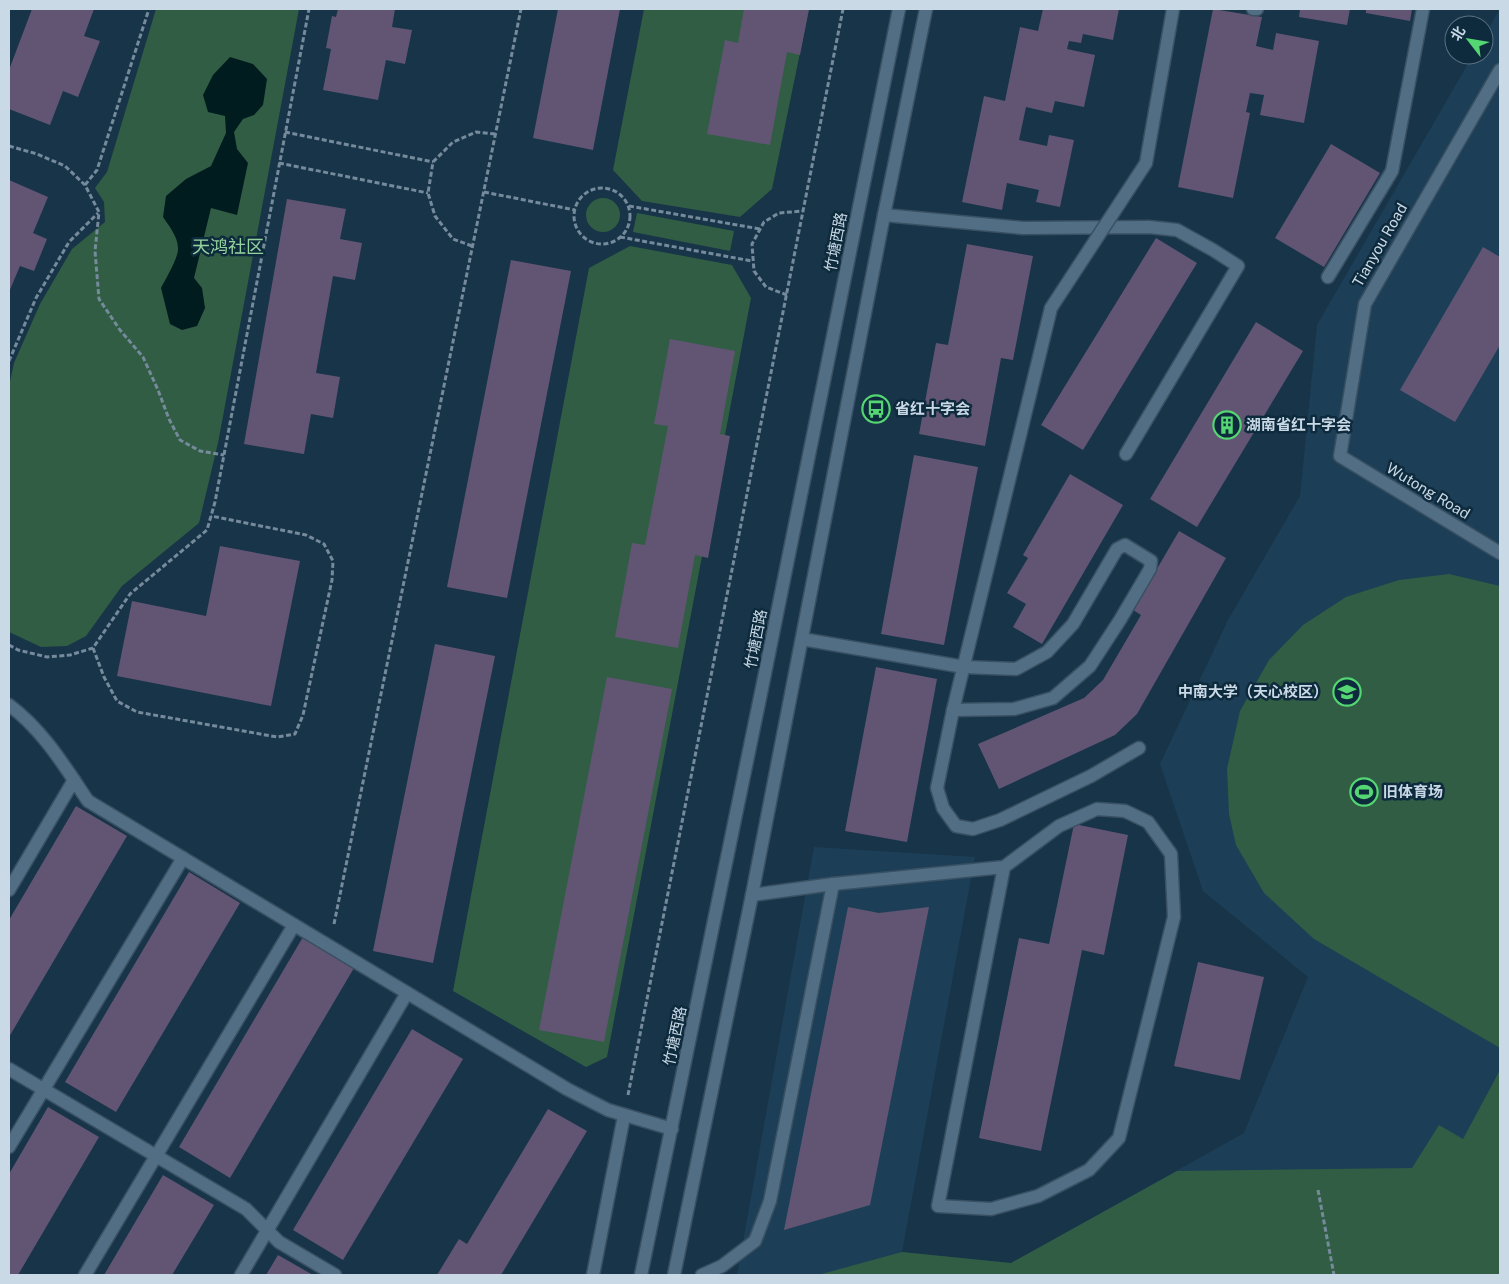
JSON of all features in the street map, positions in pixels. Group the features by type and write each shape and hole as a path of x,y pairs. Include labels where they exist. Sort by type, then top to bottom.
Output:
{"main road":[{"name":"竹塘西路","path":"641,1275 899,9"},
{"path":"674,1275 752,895 884,215 926,9"},
{"path":"1139,748 1091,776 1000,820 973,829 956,826 944,808 937,788 953,710 1051,308 1146,163 1173,9"},
{"path":"1328,277 1392,171 1423,9"},
{"name":"Tianyou Road","path":"1340,456 1365,304 1500,70"},
{"path":"884,215 1023,228 1149,227 1177,230 1238,266 1126,454"},
{"name":"Wutong Road","path":"1340,456 1500,553"},
{"path":"802,638 964,667 1016,669 1047,652 1073,624 1118,550 1125,545 1151,561 1150,569 1090,666 1053,698 1014,709 953,710"},
{"path":"9,705 50,746 88,801 566,1089 608,1110 672,1129"},
{"path":"9,890 74,780"},
{"path":"752,895 833,884 1004,867 1059,826 1097,809 1125,812 1148,822 1170,854 1174,917 1119,1138 1090,1170 1038,1196 991,1209 938,1206 1004,867"},
{"path":"9,1147 183,858"},
{"path":"702,1275 722,1266 756,1241 770,1201 833,884"},
{"path":"86,1275 294,925"},
{"path":"241,1275 407,994"},
{"path":"9,1069 246,1209 279,1242 334,1275"},
{"path":"593,1275 624,1116"}],"path":[{"path":"85,185 97,170 149,9"},
{"path":"9,645 18,650 47,657 70,655 93,648 130,594 207,530 224,456 309,9"},
{"path":"329,946 521,9"},
{"path":"624,1116 843,9"},
{"path":"286,132 433,162"},
{"path":"472,246 453,240 435,216 428,193 433,162 453,142 476,132 496,134"},
{"path":"9,146 37,154 65,166 85,185 99,212 95,251 99,299 120,330 143,357 169,420 180,440 200,451 224,456"},
{"path":"279,163 428,193"},
{"path":"608,188 617,191 624,197 629,206 629,224 620,237 609,243 600,244 592,242 578,230 575,222 575,210 581,196 590,190 608,188"},
{"path":"484,192 575,210"},
{"path":"629,206 760,229"},
{"path":"787,295 766,286 754,272 752,244 764,222 778,213 803,211"},
{"path":"9,361 36,298 69,242 99,212"},
{"path":"620,237 752,261"},
{"path":"93,648 104,677 117,702 137,712 277,737 295,734 302,715 330,590 333,562 324,544 306,535 211,516"},
{"path":"1318,1190 1334,1275"}],"shaded area":[{"name":"中南大学（天心校区）","path":"1500,9 1500,1275 737,1275 814,847 975,857 902,1252 1011,1263 1244,1133 1308,977 1203,891 1160,764 1228,620 1300,496 1317,325 1467,65 1494,65 1494,19"},
{"path":"230,57 253,64 267,79 263,105 254,115 243,119 234,132 237,149 248,163 237,215 211,208 194,278 202,288 205,308 197,326 182,330 170,324 161,288 178,252 175,236 163,217 166,196 186,179 211,166 226,133 225,116 208,112 203,95 213,75"}],"green space":[{"path":"156,9 299,9 218,443 199,523 122,586 86,636 67,646 41,647 9,632 9,386 14,363 40,304 72,249 105,222 104,202 95,188 107,172"},
{"path":"644,9 809,9 772,189 740,217 642,201 613,170"},
{"path":"603,198 610,199 615,203 619,208 619,222 615,227 610,231 603,232 596,231 591,227 587,222 586,215 587,208 591,203 596,199"},
{"path":"637,213 734,231 730,251 633,232"},
{"path":"630,246 732,265 751,298 607,1057 586,1067 453,991 589,268"},
{"name":"旧体育场","path":"1449,574 1500,586 1500,1048 1314,939 1264,893 1236,845 1229,814 1227,769 1240,711 1269,660 1303,625 1346,597 1399,580"},
{"path":"1500,1070 1500,1275 818,1275 902,1252 1011,1263 1177,1171 1412,1168 1439,1125 1463,1139"}],"building":[{"path":"32,9 94,9 84,36 100,41 78,97 63,91 50,125 9,109 9,70"},
{"path":"338,9 395,9 392,27 412,30 405,64 386,60 378,100 323,90 331,49 326,48 332,16 336,17"},
{"path":"558,9 620,9 593,150 533,138"},
{"path":"744,9 809,9 800,55 787,52 770,145 707,134 725,40 738,43"},
{"path":"1043,9 1119,9 1113,40 1083,34 1081,43 1069,41 1067,49 1095,55 1084,107 1055,101 1052,113 1026,107 1019,140 1047,146 1049,135 1074,140 1060,207 1036,202 1039,190 1007,183 1002,210 962,202 984,96 1005,101 1020,27 1038,31"},
{"path":"1213,9 1262,17 1256,46 1273,50 1276,33 1319,41 1304,123 1260,115 1264,95 1250,93 1246,112 1250,113 1233,198 1178,187"},
{"path":"1300,9 1350,9 1347,25 1299,17"},
{"path":"1366,9 1412,9 1410,21 1366,13"},
{"path":"1331,144 1380,173 1324,267 1275,238"},
{"path":"9,180 48,197 33,233 47,239 34,271 20,266 9,292"},
{"path":"287,199 346,209 340,239 362,243 355,280 333,276 316,373 340,377 333,418 311,414 304,454 244,444"},
{"path":"1156,238 1197,263 1083,450 1041,425"},
{"path":"967,244 1033,256 1013,360 1001,358 985,446 919,434 936,343 948,345"},
{"path":"1483,247 1500,257 1500,345 1455,422 1400,390"},
{"path":"511,260 571,271 507,598 447,587"},
{"name":"湖南省红十字会","path":"1256,322 1303,351 1197,527 1150,499"},
{"path":"670,339 735,351 720,434 730,436 708,558 695,555 678,648 615,637 632,543 645,545 668,426 654,424"},
{"path":"914,455 978,467 944,645 881,634"},
{"path":"1070,474 1123,505 1042,644 1013,627 1026,604 1007,593 1028,558 1023,555"},
{"path":"1179,531 1226,558 1137,714 1115,735 999,789 978,744 1084,698 1103,680 1141,615 1133,610"},
{"path":"220,546 300,561 271,706 117,676 132,601 206,616"},
{"path":"435,644 495,656 433,963 373,951"},
{"path":"876,667 937,679 907,842 845,831"},
{"path":"607,677 672,689 604,1042 539,1030"},
{"path":"76,806 127,836 9,1037 9,920"},
{"path":"1074,824 1128,835 1104,955 1082,950 1041,1151 979,1138 1019,938 1049,944"},
{"path":"189,872 240,903 116,1112 65,1082"},
{"path":"848,907 879,913 929,907 870,1205 784,1230"},
{"path":"303,937 354,968 230,1178 179,1147"},
{"path":"1198,962 1264,977 1240,1080 1174,1066"},
{"path":"412,1029 463,1059 343,1260 293,1230"},
{"path":"48,1107 99,1137 18,1275 9,1275 9,1174"},
{"path":"548,1109 587,1131 501,1275 437,1275 459,1239 467,1244"},
{"path":"163,1175 214,1205 172,1275 104,1275"},
{"path":"278,1255 313,1275 266,1275"}],"place":[{"name":"省红十字会","path":"876,409"},
{"name":"湖南省红十字会","path":"1227,425"},
{"name":"中南大学（天心校区）","path":"1347,692"},
{"name":"旧体育场","path":"1364,792"}],"district":[{"name":"天鸿社区","path":"228,247"}]}
